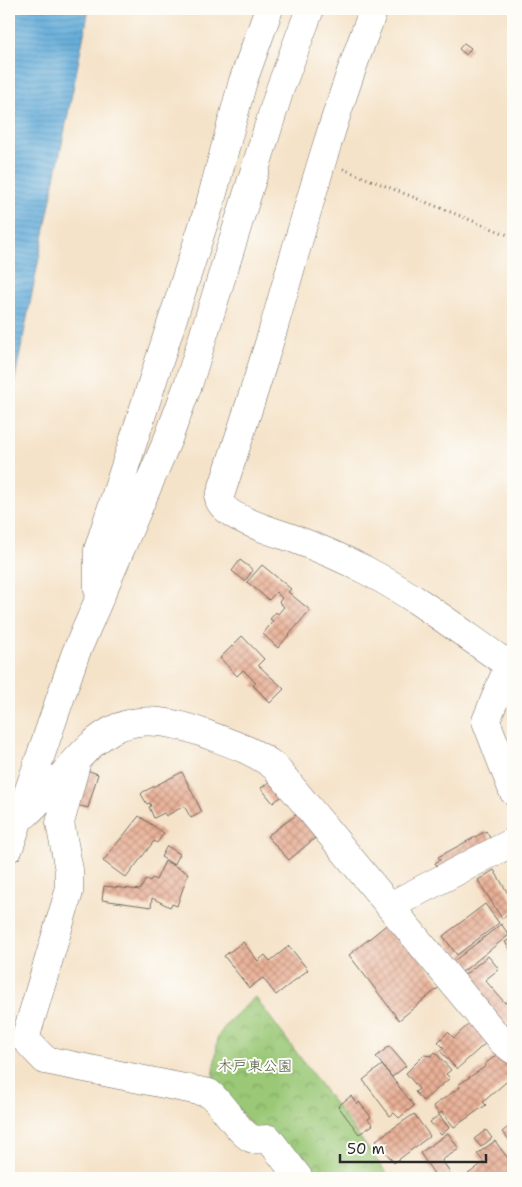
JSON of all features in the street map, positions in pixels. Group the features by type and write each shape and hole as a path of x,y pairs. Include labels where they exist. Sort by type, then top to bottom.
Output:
{"street":[{"path":"98,598 98,550 210,204 243,82 269,9"},
{"path":"9,848 20,821 76,655 98,598 156,467 189,382 269,125 310,9"},
{"path":"374,9 357,53 322,160 272,332 219,499 220,505 226,511 241,518 322,550 369,572 500,659 512,662 486,721 513,791"},
{"path":"20,821 37,805 78,757 95,741 120,725 138,721 184,725 244,749 275,767 500,1040 513,1050"},
{"path":"78,757 60,823 69,870 69,892 25,1039 45,1060 209,1093 220,1100 243,1133 251,1139 269,1139 299,1178"},
{"path":"390,906 513,842"}],"path":[{"path":"322,160 513,237"}],"green space":[{"name":"木戸東公園","path":"255,997 390,1178 310,1178 248,1121 213,1078 218,1037 227,1023"}],"water":[{"path":"9,9 89,9 9,408"}],"building":[{"path":"464,43 471,48 466,55 459,49"},
{"path":"240,560 253,570 245,581 232,571"},
{"path":"262,565 291,589 288,592 310,610 278,648 263,634 273,621 270,619 284,607 279,602 282,598 276,592 269,600 247,582"},
{"path":"242,636 264,659 258,665 284,689 270,703 253,685 256,683 243,670 237,676 220,658"},
{"path":"84,769 98,774 88,808 73,804"},
{"path":"182,772 202,812 191,818 184,806 166,816 164,813 154,818 149,807 151,806 150,803 147,804 141,794"},
{"path":"275,777 287,792 273,803 261,788"},
{"path":"299,813 321,833 289,860 267,836"},
{"path":"139,816 164,833 157,843 154,841 126,878 103,861"},
{"path":"486,831 494,845 441,873 435,863 440,860 438,857"},
{"path":"167,846 180,854 174,865 161,857"},
{"path":"165,861 188,873 177,906 172,904 170,907 152,898 151,907 102,900 104,886 140,890 146,879 150,881 152,878 156,880"},
{"path":"494,870 513,902 513,911 502,919 478,880"},
{"path":"485,904 499,923 457,955 443,936"},
{"path":"390,922 442,985 399,1020 349,955"},
{"path":"501,924 509,935 457,976 449,965"},
{"path":"513,937 513,955 505,942"},
{"path":"243,942 258,961 265,955 270,961 289,946 308,970 276,995 263,978 249,988 224,956"},
{"path":"488,956 499,969 485,980 505,1003 513,998 513,1017 505,1025 462,977"},
{"path":"471,1022 489,1040 457,1069 440,1051 444,1048 438,1042 448,1032 454,1038"},
{"path":"389,1046 406,1066 392,1077 376,1057"},
{"path":"503,1050 513,1063 513,1076 483,1102 486,1105 454,1127 442,1112 439,1114 433,1106 460,1087 458,1085 486,1066 485,1064"},
{"path":"435,1052 451,1070 446,1074 450,1078 423,1101 415,1092 419,1089 406,1073 424,1055 431,1056"},
{"path":"382,1065 414,1106 399,1118 394,1113 390,1116 363,1080"},
{"path":"351,1096 357,1104 359,1102 371,1117 368,1119 373,1125 359,1134 338,1106"},
{"path":"414,1114 430,1136 394,1163 376,1140"},
{"path":"439,1115 449,1128 441,1135 430,1122"},
{"path":"513,1123 513,1144 502,1132"},
{"path":"486,1130 492,1138 481,1147 474,1139"},
{"path":"448,1133 459,1149 442,1160 450,1172 442,1178 437,1178 420,1153"},
{"path":"495,1141 513,1165 513,1169 502,1178 463,1178 484,1162 477,1154"}]}
